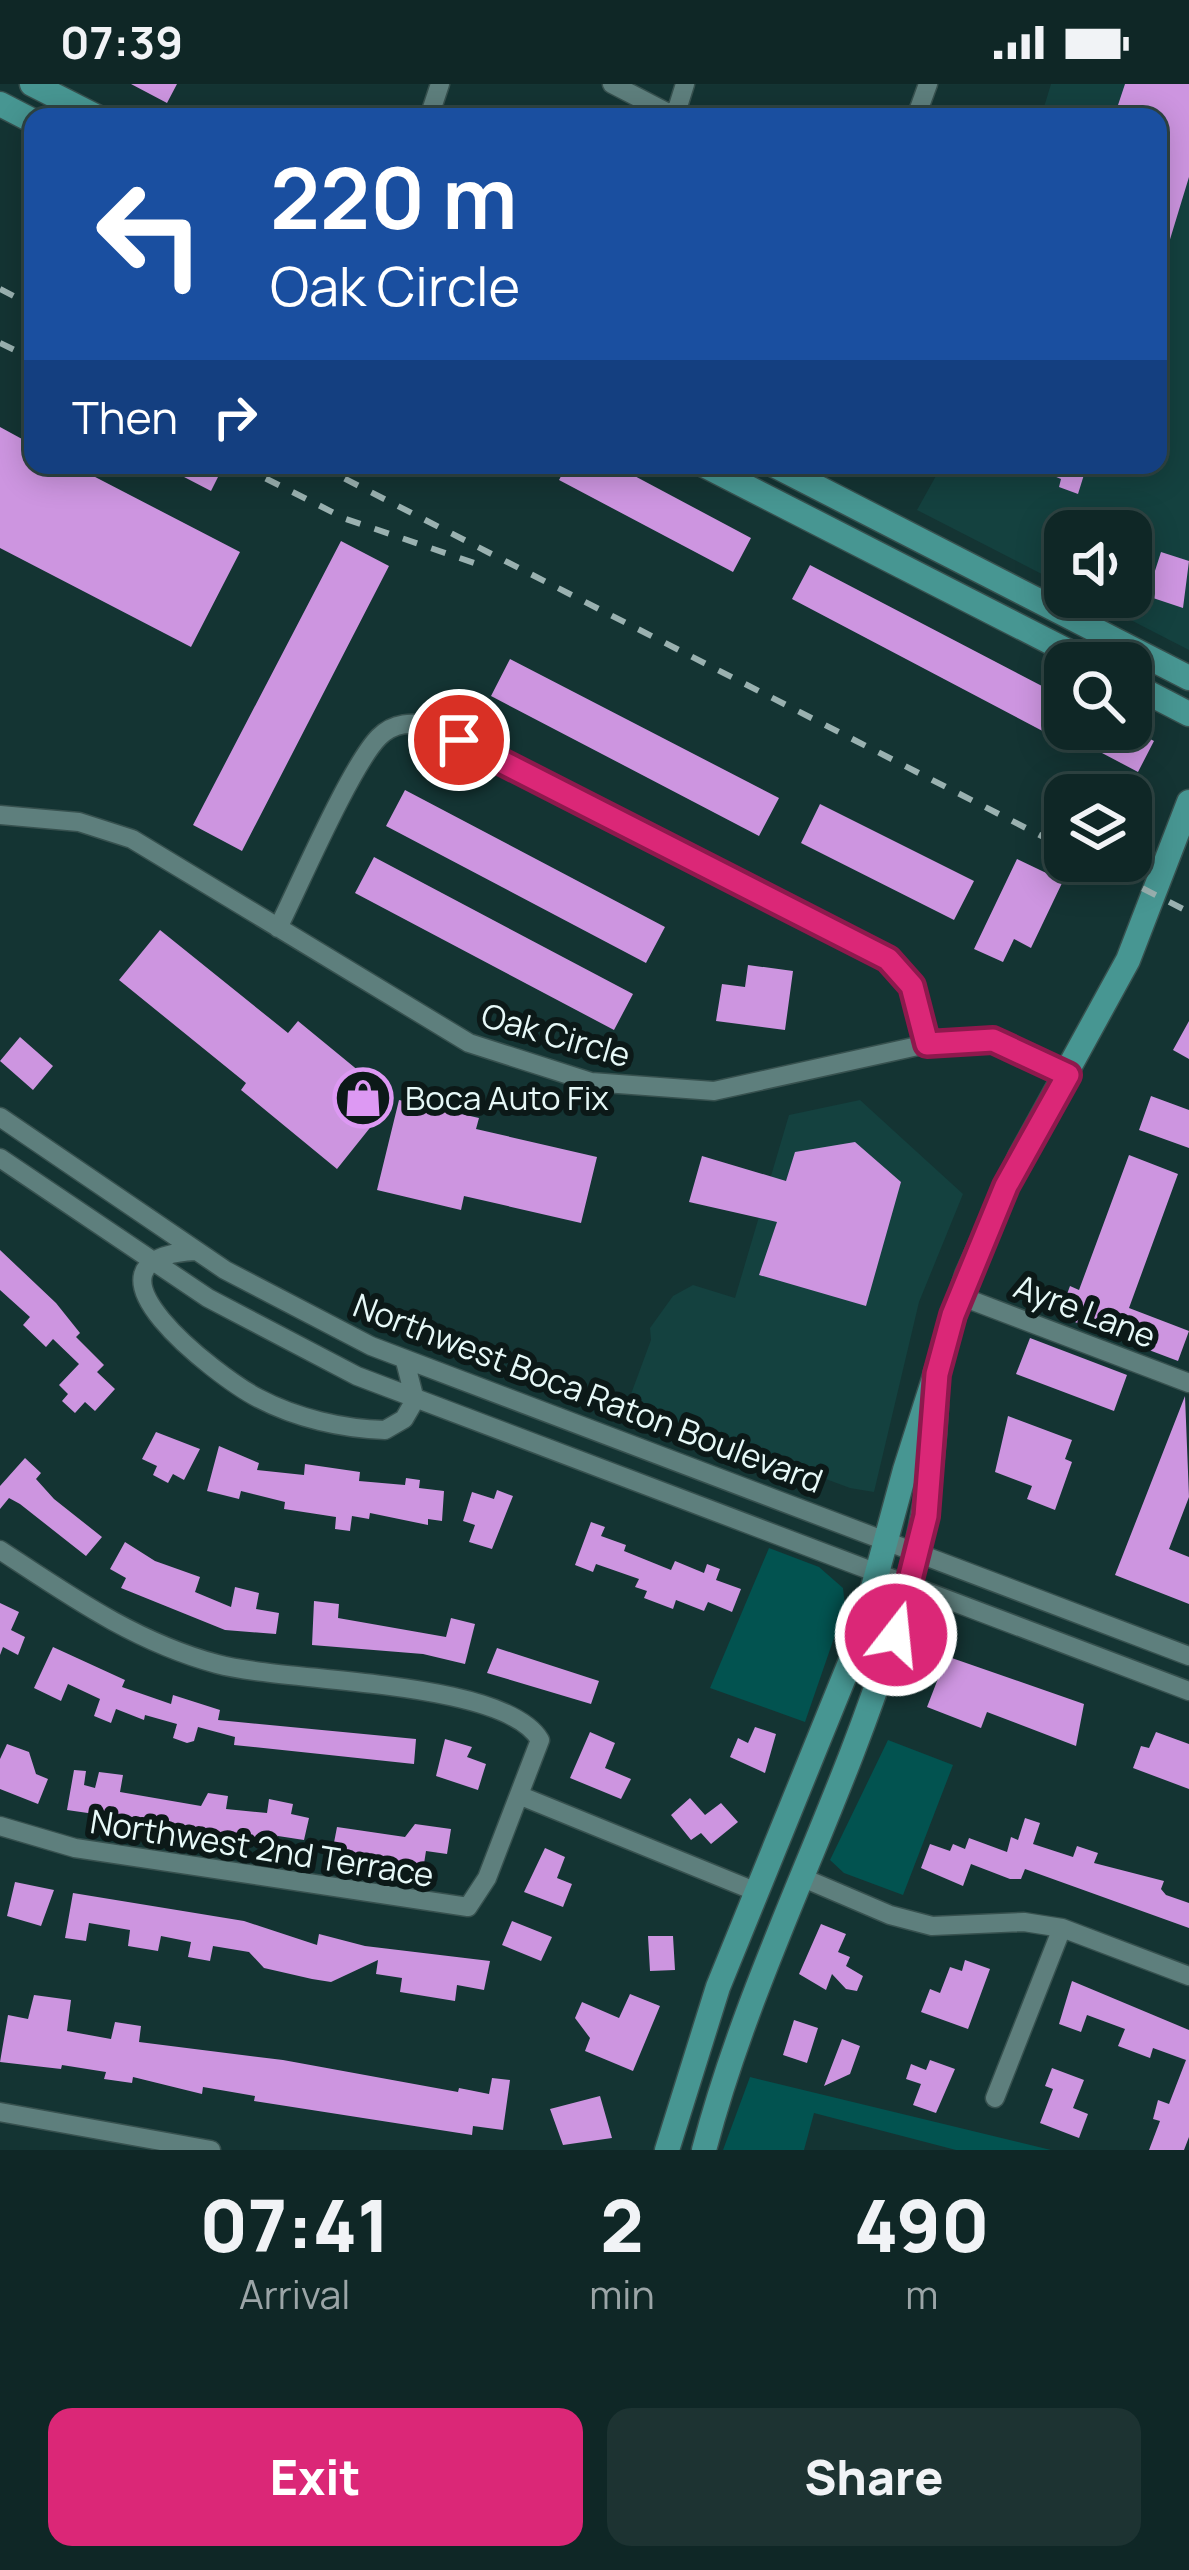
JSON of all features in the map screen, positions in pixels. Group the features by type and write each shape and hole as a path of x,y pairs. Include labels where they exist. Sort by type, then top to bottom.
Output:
{"main road":[{"path":"32,84 79,108"},
{"path":"722,474 1049,642"},
{"path":"806,474 1189,678"},
{"path":"1152,695 1189,714"},
{"path":"667,2150 698,2041 846,1675 960,1296 1006,1186 1128,960 1189,802"},
{"path":"704,2150 734,2041 879,1683 911,1586 932,1479 937,1374"},
{"path":"683,2150 696,2096 698,2041"}],"street":[{"path":"612,84 658,108"},
{"path":"789,508 801,474"},
{"path":"278,928 380,735 414,723 431,726 888,959 912,986 927,1044"},
{"name":"Oak Circle","path":"0,815 60,819 115,832 469,1043 632,1089 694,1092 755,1086 927,1044 993,1040 1068,1075"},
{"name":"Northwest Boca Raton Boulevard","path":"0,1117 195,1251 297,1310 405,1361 1189,1656"},
{"name":"Northwest Boca Raton Boulevard","path":"0,1158 153,1263 282,1339 415,1400 1189,1691"},
{"path":"195,1251 163,1256 153,1263 144,1281 153,1313 192,1353 261,1400 304,1417 385,1430 404,1419 415,1400 405,1361"},
{"name":"Ayre Lane","path":"960,1296 1189,1383"},
{"name":"Northwest 2nd Terrace","path":"0,1550 118,1626 188,1655 256,1672 418,1691 497,1708 521,1720 540,1740 477,1900 451,1909 75,1848 0,1826"},
{"path":"521,1796 757,1892"},
{"path":"801,1876 890,1915 932,1926 1024,1922 1062,1928 1189,1976"},
{"path":"995,2098 1062,1928"},
{"path":"0,2112 211,2150"}],"shaded area":[{"path":"1051,84 1189,84 1189,650 1127,618 1152,618 1152,510 1044,510 1044,575 917,510 937,474 1167,474 1167,108 1044,108"},
{"path":"860,1100 963,1194 919,1302 874,1492 850,1488 627,1405 651,1340 650,1328 673,1296 693,1285 735,1298 789,1115"},
{"path":"769,1548 819,1567 843,1588 845,1606 805,1722 710,1688"},
{"path":"888,1740 953,1765 903,1895 844,1873 830,1860"},
{"path":"750,2077 1051,2150 956,2150 814,2113 804,2150 723,2150"}],"building":[{"path":"131,84 177,84 167,103"},
{"path":"1125,84 1189,84 1189,177 1167,249 1167,108 1117,108"},
{"path":"0,427 24,440 24,474 89,474 240,552 191,647 0,548"},
{"path":"178,474 220,474 211,491"},
{"path":"562,474 631,474 751,538 733,572 559,480"},
{"path":"1049,474 1084,474 1078,494 1059,487 1061,479"},
{"path":"341,541 389,566 242,851 193,825"},
{"path":"1161,552 1189,561 1183,608 1152,598"},
{"path":"810,565 1044,687 1044,732 792,599"},
{"path":"510,659 779,798 759,836 491,696"},
{"path":"1104,750 1149,750 1138,772"},
{"path":"405,790 665,927 646,963 386,826"},
{"path":"820,804 974,881 954,920 801,843"},
{"path":"374,857 633,994 614,1030 355,893"},
{"path":"1017,859 1044,872 1044,882 1063,882 1031,948 1014,939 1003,962 974,949"},
{"path":"160,930 288,1033 298,1021 393,1099 337,1169 241,1090 246,1083 119,980"},
{"path":"748,965 793,971 785,1030 716,1021 722,984 745,987"},
{"path":"1189,1021 1189,1059 1173,1050"},
{"path":"20,1037 53,1066 33,1090 0,1061"},
{"path":"1151,1096 1189,1110 1189,1148 1139,1130"},
{"path":"399,1100 479,1118 476,1129 597,1157 581,1223 464,1196 461,1210 377,1190"},
{"path":"855,1142 901,1182 866,1306 759,1275 777,1222 689,1202 702,1156 786,1181 795,1152"},
{"path":"1129,1155 1178,1174 1129,1308 1189,1331 1178,1361 1059,1316 1070,1286 1079,1290"},
{"path":"0,1250 56,1303 80,1333 76,1337 104,1365 97,1372 115,1389 95,1411 85,1402 75,1413 62,1401 68,1394 59,1385 79,1364 53,1339 46,1347 23,1325 30,1317 0,1290"},
{"path":"1030,1338 1127,1375 1114,1411 1016,1374"},
{"path":"1185,1396 1189,1497 1169,1549 1189,1557 1189,1604 1115,1575"},
{"path":"1008,1416 1072,1440 1065,1459 1072,1462 1055,1510 1027,1499 1032,1486 995,1472"},
{"path":"156,1432 200,1449 184,1480 173,1474 168,1483 153,1475 157,1466 142,1459"},
{"path":"219,1446 259,1463 257,1470 304,1475 305,1464 360,1472 359,1481 405,1485 406,1478 420,1480 419,1488 444,1491 442,1521 428,1519 428,1525 370,1513 369,1519 352,1516 350,1531 335,1529 336,1517 284,1509 285,1502 241,1491 239,1499 207,1491"},
{"path":"25,1458 41,1473 36,1479 54,1499 102,1537 86,1556 20,1504 9,1498 0,1509 0,1486"},
{"path":"497,1490 513,1496 492,1549 469,1542 475,1525 463,1521 472,1492 494,1499"},
{"path":"591,1522 605,1527 601,1536 626,1545 624,1551 671,1570 675,1561 704,1573 707,1564 720,1569 716,1580 741,1589 732,1612 708,1602 704,1611 676,1600 673,1609 644,1598 647,1591 635,1587 639,1579 596,1564 593,1572 575,1565"},
{"path":"125,1542 155,1561 200,1577 195,1592 231,1607 235,1587 259,1593 256,1609 279,1613 276,1634 225,1630 121,1588 126,1578 110,1569"},
{"path":"314,1601 339,1604 338,1618 446,1637 451,1618 475,1624 465,1664 423,1654 312,1645"},
{"path":"0,1603 19,1612 11,1630 25,1637 18,1655 3,1647 0,1655"},
{"path":"53,1647 125,1680 122,1687 171,1704 173,1695 220,1710 218,1720 416,1739 414,1764 234,1745 235,1737 198,1727 194,1741 187,1743 173,1738 177,1724 145,1715 144,1720 116,1709 111,1723 94,1716 100,1699 68,1684 61,1701 34,1688"},
{"path":"497,1648 599,1681 591,1704 487,1673"},
{"path":"946,1656 1084,1704 1076,1746 987,1712 981,1728 927,1707 939,1676 938,1660"},
{"path":"755,1727 776,1734 765,1773 730,1757 738,1738 748,1743"},
{"path":"590,1732 615,1743 605,1768 631,1779 621,1799 570,1778"},
{"path":"1156,1732 1189,1744 1189,1789 1133,1768 1141,1746 1149,1748"},
{"path":"445,1739 472,1747 467,1757 486,1764 478,1790 436,1776"},
{"path":"7,1744 29,1752 36,1774 48,1779 38,1804 0,1789 0,1759"},
{"path":"74,1770 86,1771 84,1785 95,1788 99,1772 123,1775 120,1792 201,1806 208,1793 228,1796 226,1809 267,1813 269,1799 293,1804 291,1814 309,1818 304,1840 278,1836 276,1845 262,1838 67,1810"},
{"path":"690,1798 705,1815 721,1803 738,1822 711,1844 701,1833 691,1840 671,1815"},
{"path":"1025,1818 1040,1823 1033,1844 1073,1857 1077,1846 1098,1853 1094,1863 1164,1881 1161,1889 1166,1895 1189,1903 1189,1928 1025,1869 1021,1879 1010,1879 971,1864 963,1886 921,1868 930,1844 950,1851 953,1844 965,1849 969,1838 1007,1852 1011,1837 1018,1840"},
{"path":"415,1824 451,1829 447,1854 426,1851 423,1870 358,1853 332,1853 337,1827 405,1837"},
{"path":"545,1848 565,1857 557,1878 572,1884 563,1907 524,1892"},
{"path":"15,1882 54,1890 41,1926 7,1916"},
{"path":"73,1893 244,1921 317,1945 319,1934 365,1946 490,1961 484,1990 457,1985 455,2001 400,1992 402,1978 376,1974 378,1960 331,1982 312,1979 264,1968 249,1952 213,1946 210,1961 188,1957 191,1942 161,1936 158,1951 128,1946 130,1930 89,1923 86,1941 65,1938"},
{"path":"512,1921 552,1937 541,1961 502,1945"},
{"path":"821,1924 846,1934 838,1952 850,1957 846,1966 863,1976 857,1991 846,1989 832,1974 826,1990 799,1974"},
{"path":"648,1936 673,1936 675,1970 650,1971"},
{"path":"965,1960 990,1969 968,2029 921,2012 930,1989 940,1993 950,1967 962,1971"},
{"path":"1072,1981 1189,2030 1189,2137 1184,2150 1149,2150 1160,2121 1153,2119 1158,2100 1169,2104 1186,2060 1153,2048 1150,2058 1118,2046 1125,2029 1087,2015 1081,2032 1059,2024"},
{"path":"630,1994 660,2006 633,2071 585,2051 590,2038 575,2018 582,2002 619,2018"},
{"path":"34,1995 71,2000 67,2031 111,2039 115,2022 141,2026 139,2042 283,2060 458,2092 459,2088 489,2094 492,2078 510,2080 503,2130 473,2126 472,2135 254,2101 255,2096 203,2087 202,2094 133,2077 132,2083 104,2079 106,2072 62,2065 61,2069 0,2062 8,2015 28,2019"},
{"path":"794,2020 818,2028 807,2063 783,2055"},
{"path":"842,2039 860,2046 850,2074 824,2086"},
{"path":"930,2060 955,2069 936,2113 913,2105 921,2084 906,2079 911,2064 926,2070"},
{"path":"1052,2068 1084,2080 1073,2108 1088,2114 1079,2138 1040,2123 1053,2089 1045,2086"},
{"path":"600,2096 612,2138 563,2145 550,2109"}],"railway":[{"path":"0,289 24,301"},
{"path":"0,343 24,355"},
{"path":"257,474 346,519 483,566"},
{"path":"336,474 1044,837"},
{"path":"1130,882 1189,912"}],"place":[{"name":"Boca Auto Fix","path":"363,1098"}],"route":[{"path":"459,740 888,959 912,986 927,1044 993,1040 1068,1075 1006,1186 953,1315 937,1374 926,1516 896,1635"}]}
